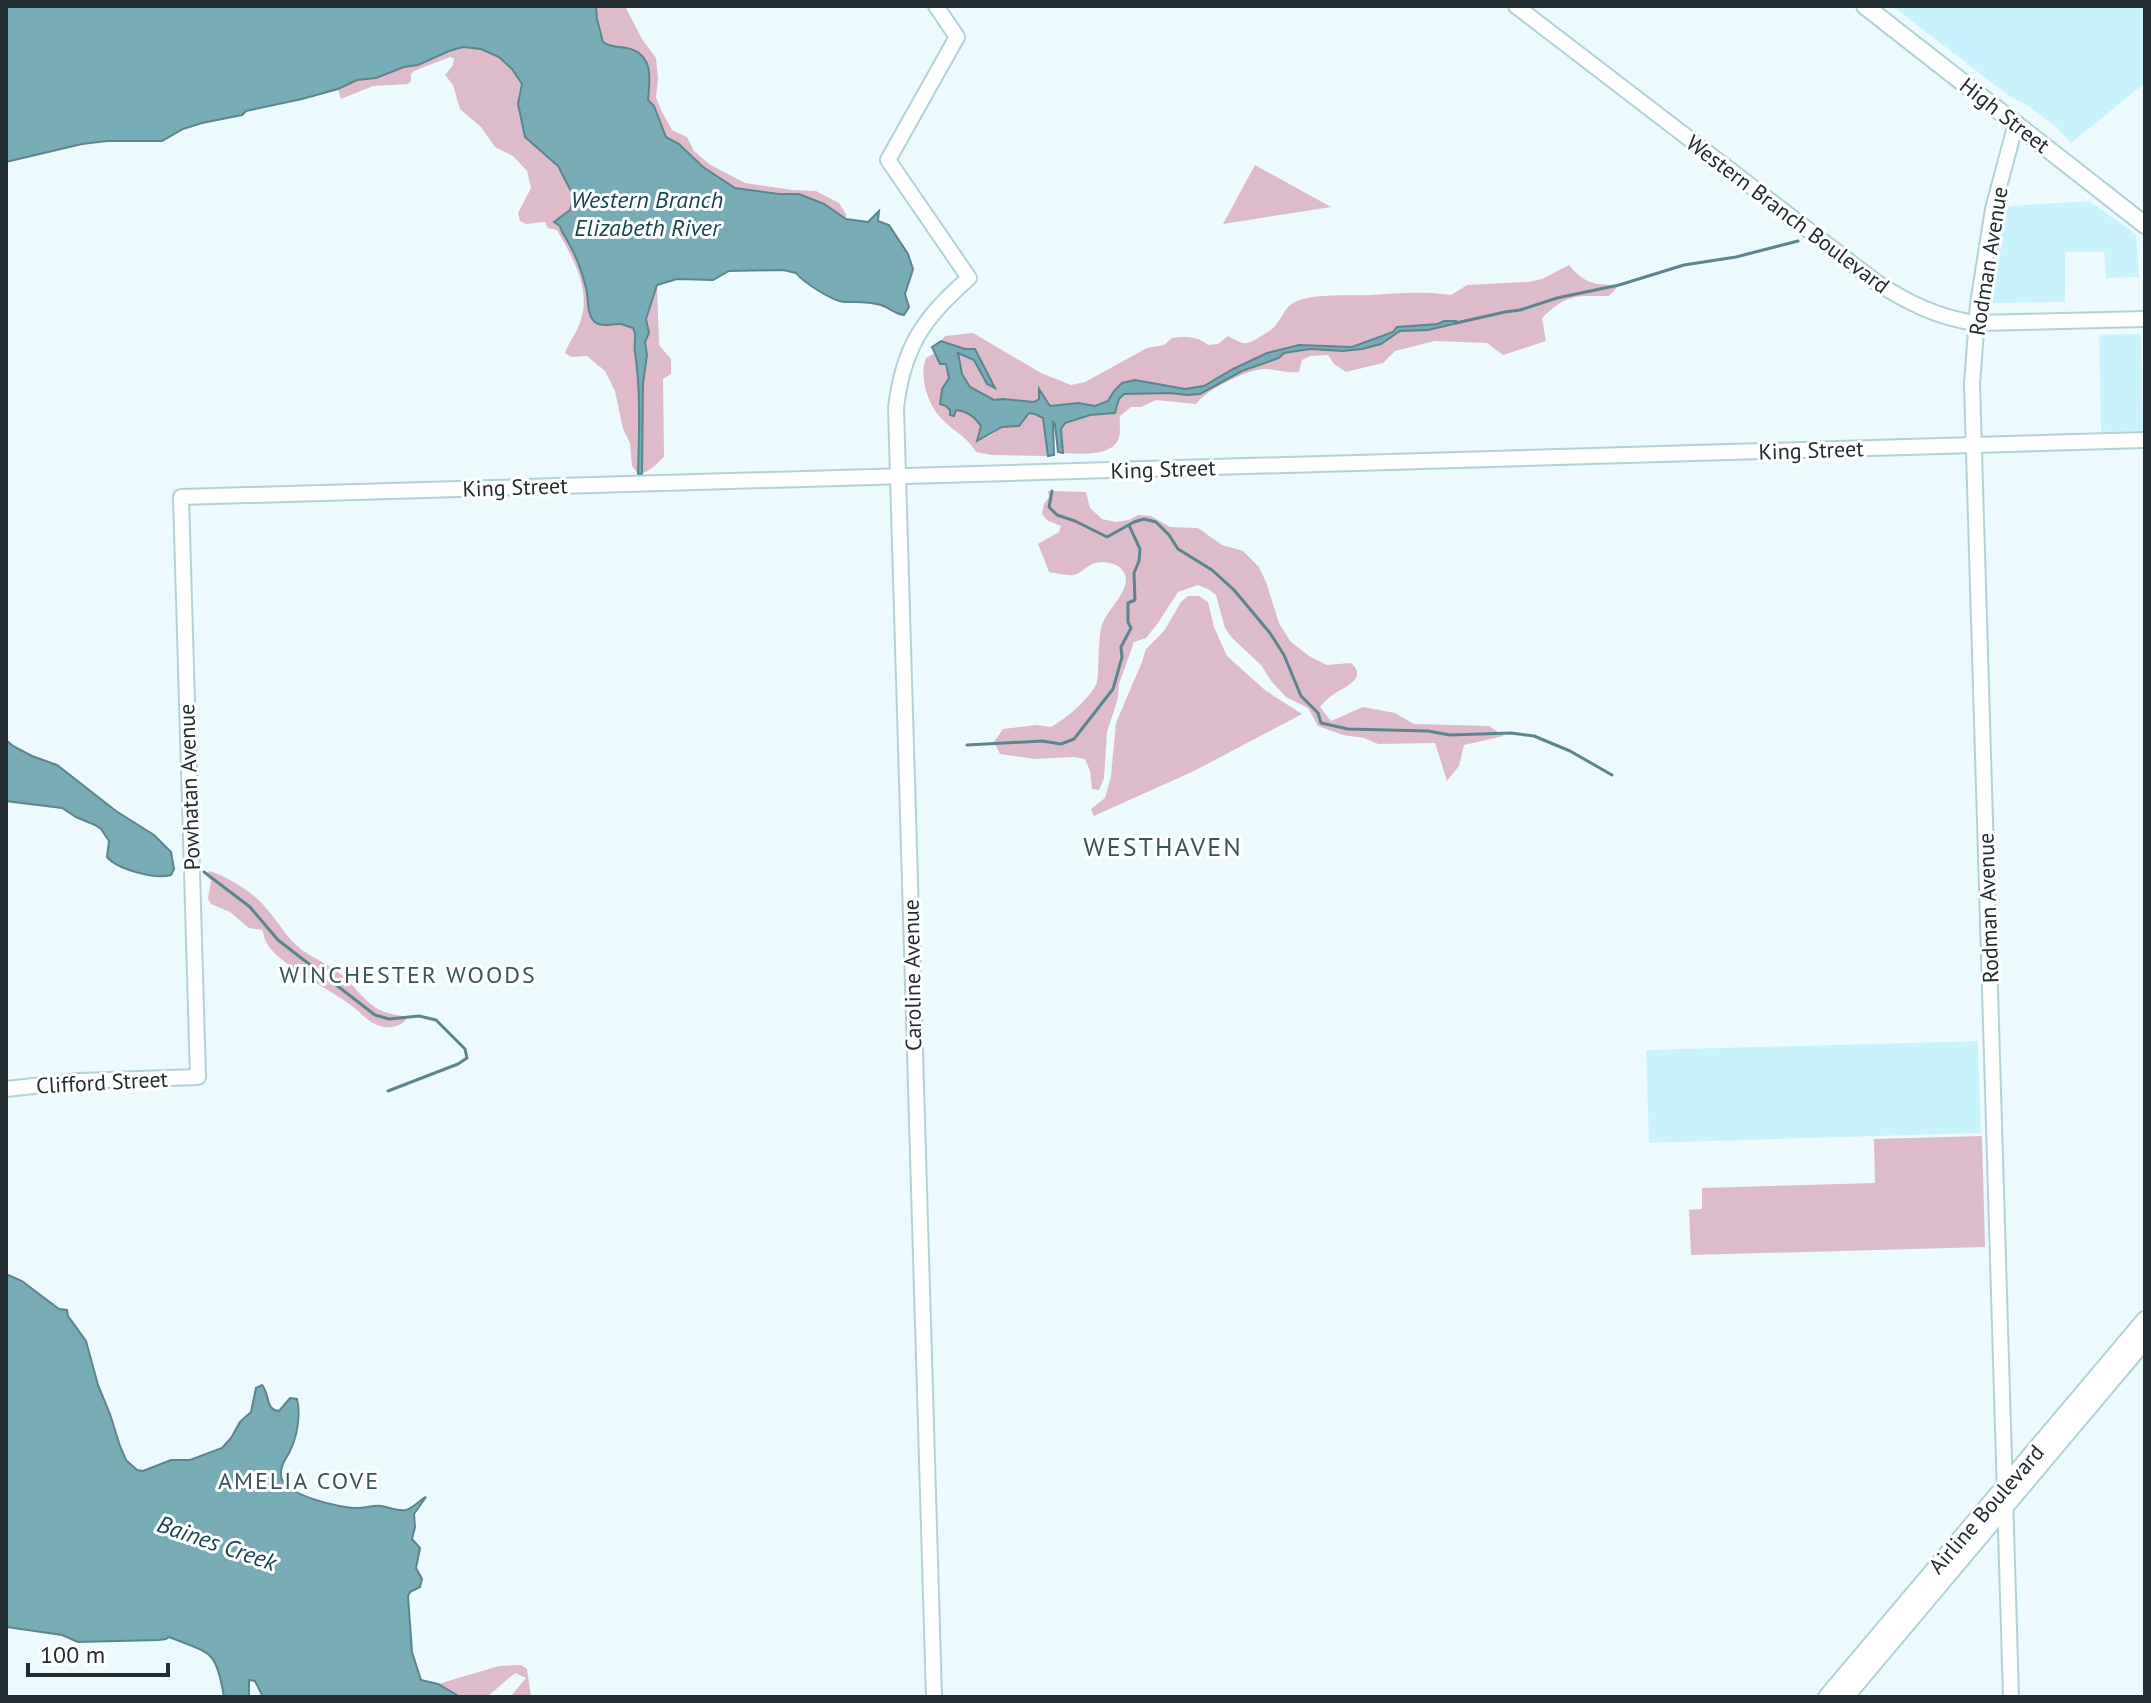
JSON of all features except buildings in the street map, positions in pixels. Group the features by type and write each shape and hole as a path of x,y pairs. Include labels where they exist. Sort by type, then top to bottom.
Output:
{"main road":[{"name":"High Street","path":"1865,6 2145,225"},
{"name":"Airline Boulevard","path":"1827,1697 2145,1320"},
{"name":"Airline Boulevard","path":"1845,1697 2145,1340"}],"street":[{"name":"Caroline Avenue","path":"934,1697 896,408 908,355 930,316 969,278 888,160 957,37 936,6"},
{"name":"Western Branch Boulevard","path":"1516,6 1876,282 1929,312 1976,323 2145,319"},
{"name":"Rodman Avenue","path":"2011,1697 1972,384 1976,323 1993,209 2016,123"},
{"name":"King Street","path":"181,497 2145,440"},
{"name":"Powhatan Avenue","path":"181,497 198,1077"},
{"name":"Clifford Street","path":"6,1089 79,1081 198,1077"}],"shaded area":[{"path":"581,6 625,6 656,58 656,97 661,110 672,130 687,137 694,151 709,164 745,183 816,191 839,203 846,219 868,222 879,211 878,221 896,235 913,267 905,295 908,308 904,315 876,304 839,301 796,273 783,270 729,271 713,280 677,279 657,286 659,345 671,359 671,374 663,379 664,457 649,470 638,474 632,466 630,443 623,429 615,391 605,371 587,356 571,357 565,353 580,324 583,308 582,285 574,262 557,230 548,228 545,222 526,224 520,221 518,213 531,188 527,171 513,156 495,147 481,127 460,109 453,85 445,75 454,58 414,71 408,84 373,86 341,99 338,89"},
{"path":"1892,6 2145,6 2145,83 2071,143 2030,107 2009,96"},
{"path":"1255,165 1331,207 1223,224"},
{"path":"2089,201 2136,234 2139,277 2106,278 2104,252 2065,252 2065,302 1993,303 1989,295 1999,237 2009,206"},
{"path":"1569,265 1591,282 1619,285 1609,296 1572,298 1551,310 1542,318 1546,341 1503,355 1487,343 1435,341 1395,351 1383,363 1346,372 1334,364 1328,355 1310,356 1302,360 1299,372 1266,369 1249,372 1218,387 1196,404 1156,400 1141,407 1131,407 1120,416 1120,435 1116,443 1095,453 1063,453 1061,429 1065,423 1091,415 1107,415 1118,408 1119,399 1124,394 1200,394 1284,353 1310,349 1362,349 1381,344 1400,331 1428,330 1457,323 1444,321 1397,327 1394,332 1352,347 1299,345 1267,353 1204,386 1185,389 1135,380 1122,383 1109,401 1094,406 1078,403 1050,406 1039,391 1039,399 1034,402 994,400 969,387 962,374 958,353 974,359 987,384 975,349 941,341 945,336 973,333 1041,373 1071,385 1085,382 1147,348 1164,345 1172,338 1191,337 1208,345 1218,344 1228,336 1248,343 1274,327 1290,305 1307,298 1410,293 1451,295 1467,285 1542,279"},
{"path":"2141,334 2143,431 2101,432 2099,335"},
{"path":"935,353 937,359 946,363 950,378 946,405 950,410 968,414 978,422 981,426 978,441 1002,427 1019,426 1029,413 1043,418 1048,456 976,452 940,417 928,397 924,365 926,358"},
{"path":"1048,491 1086,492 1090,508 1102,519 1116,522 1138,515 1151,516 1170,527 1198,528 1222,545 1243,551 1259,567 1279,623 1290,641 1327,665 1351,663 1356,669 1355,679 1320,707 1331,721 1363,707 1395,713 1414,724 1489,726 1504,736 1464,745 1459,766 1447,781 1435,743 1378,744 1318,726 1308,708 1286,697 1261,665 1232,638 1225,628 1216,595 1198,585 1178,592 1146,638 1134,642 1107,732 1104,778 1099,790 1092,789 1085,759 1035,759 1000,754 994,742 1003,729 1036,725 1051,727 1076,709 1092,692 1097,681 1102,625 1125,584 1123,571 1114,564 1099,562 1074,575 1049,572 1038,544 1059,532 1061,526 1048,521 1042,514 1049,497"},
{"path":"1188,596 1199,596 1208,602 1214,627 1227,656 1266,691 1302,714 1194,771 1094,816 1091,809 1105,798 1111,776 1116,723 1146,649 1164,631"},
{"path":"210,871 254,896 296,945 339,973 369,1003 406,1020 392,1027 373,1023 281,959 266,942 262,930 249,928 230,912 211,904 208,899 211,881 206,873"},
{"path":"1978,1041 1981,1133 1649,1143 1646,1050"},
{"path":"1982,1136 1985,1247 1691,1255 1689,1210 1702,1209 1702,1188 1875,1183 1874,1139"},
{"path":"521,1665 527,1669 531,1697 510,1697 526,1678 515,1673 487,1697 460,1697 438,1684 499,1666"}],"water":[{"name":"Western Branch Elizabeth River","path":"6,6 596,6 603,42 636,51 646,62 648,100 654,106 666,137 679,144 703,167 735,188 799,194 824,204 846,219 868,222 879,211 878,221 889,225 908,254 913,269 905,294 909,307 904,315 876,304 839,301 796,273 783,270 729,271 713,280 677,279 657,285 646,319 649,333 645,342 642,474 638,474 639,398 633,328 621,324 599,324 591,316 579,265 560,226 554,222 570,210 574,197 558,166 525,137 518,104 522,84 499,57 481,49 463,47 376,78 357,80 302,99 202,123 162,141 82,144 6,162"},
{"path":"1444,321 1458,323 1428,330 1400,331 1381,344 1362,349 1310,349 1284,353 1200,394 1124,394 1115,413 1090,415 1065,423 1061,429 1063,453 1058,452 1053,422 1054,455 1048,456 1043,418 1035,414 1029,413 1019,426 1002,427 977,441 981,426 976,420 956,410 954,416 950,415 950,410 940,404 942,389 949,378 946,364 940,364 932,347 941,341 975,349 995,388 987,384 974,360 958,353 962,374 970,387 994,400 1034,402 1039,399 1039,389 1050,406 1078,403 1095,406 1108,401 1122,383 1135,380 1185,389 1204,386 1267,353 1299,345 1352,347 1393,332 1397,327"},
{"path":"6,740 32,756 57,765 116,811 154,835 171,852 174,869 171,875 146,875 112,861 107,857 109,841 101,829 62,808 6,801"},
{"name":"Baines Creek","path":"6,1274 22,1281 59,1309 67,1310 86,1341 98,1385 126,1460 137,1470 143,1471 171,1460 190,1460 222,1448 251,1412 256,1388 262,1385 275,1410 279,1411 290,1398 297,1399 296,1434 281,1473 284,1483 291,1489 326,1503 357,1508 378,1506 406,1510 426,1497 414,1514 412,1539 420,1548 416,1568 422,1579 420,1587 408,1596 412,1652 421,1680 438,1684 460,1697 263,1697 255,1681 249,1680 249,1697 224,1697 218,1670 209,1655 169,1637 159,1640 78,1642 62,1635 6,1627"}],"waterway":[{"path":"1456,323 1619,285 1684,265 1736,257 1798,241"},
{"path":"1052,491 1049,507 1057,515 1107,537 1134,522 1144,519 1156,522 1178,549 1212,570 1234,590 1270,633 1284,655 1301,696 1318,713 1321,723 1348,729 1534,736 1570,751 1612,775"},
{"path":"967,745 1042,741 1061,744 1074,739 1113,689 1122,657 1121,647 1131,628 1128,603 1135,600 1134,573 1139,561 1140,549 1129,525"},
{"path":"204,872 250,907 278,940 375,1015 389,1019 419,1016 436,1020 465,1049 467,1058 458,1064 388,1091"}],"district":[{"name":"WESTHAVEN","path":"1163,846"},
{"name":"WINCHESTER WOODS","path":"408,974"},
{"name":"AMELIA COVE","path":"299,1480"}]}
